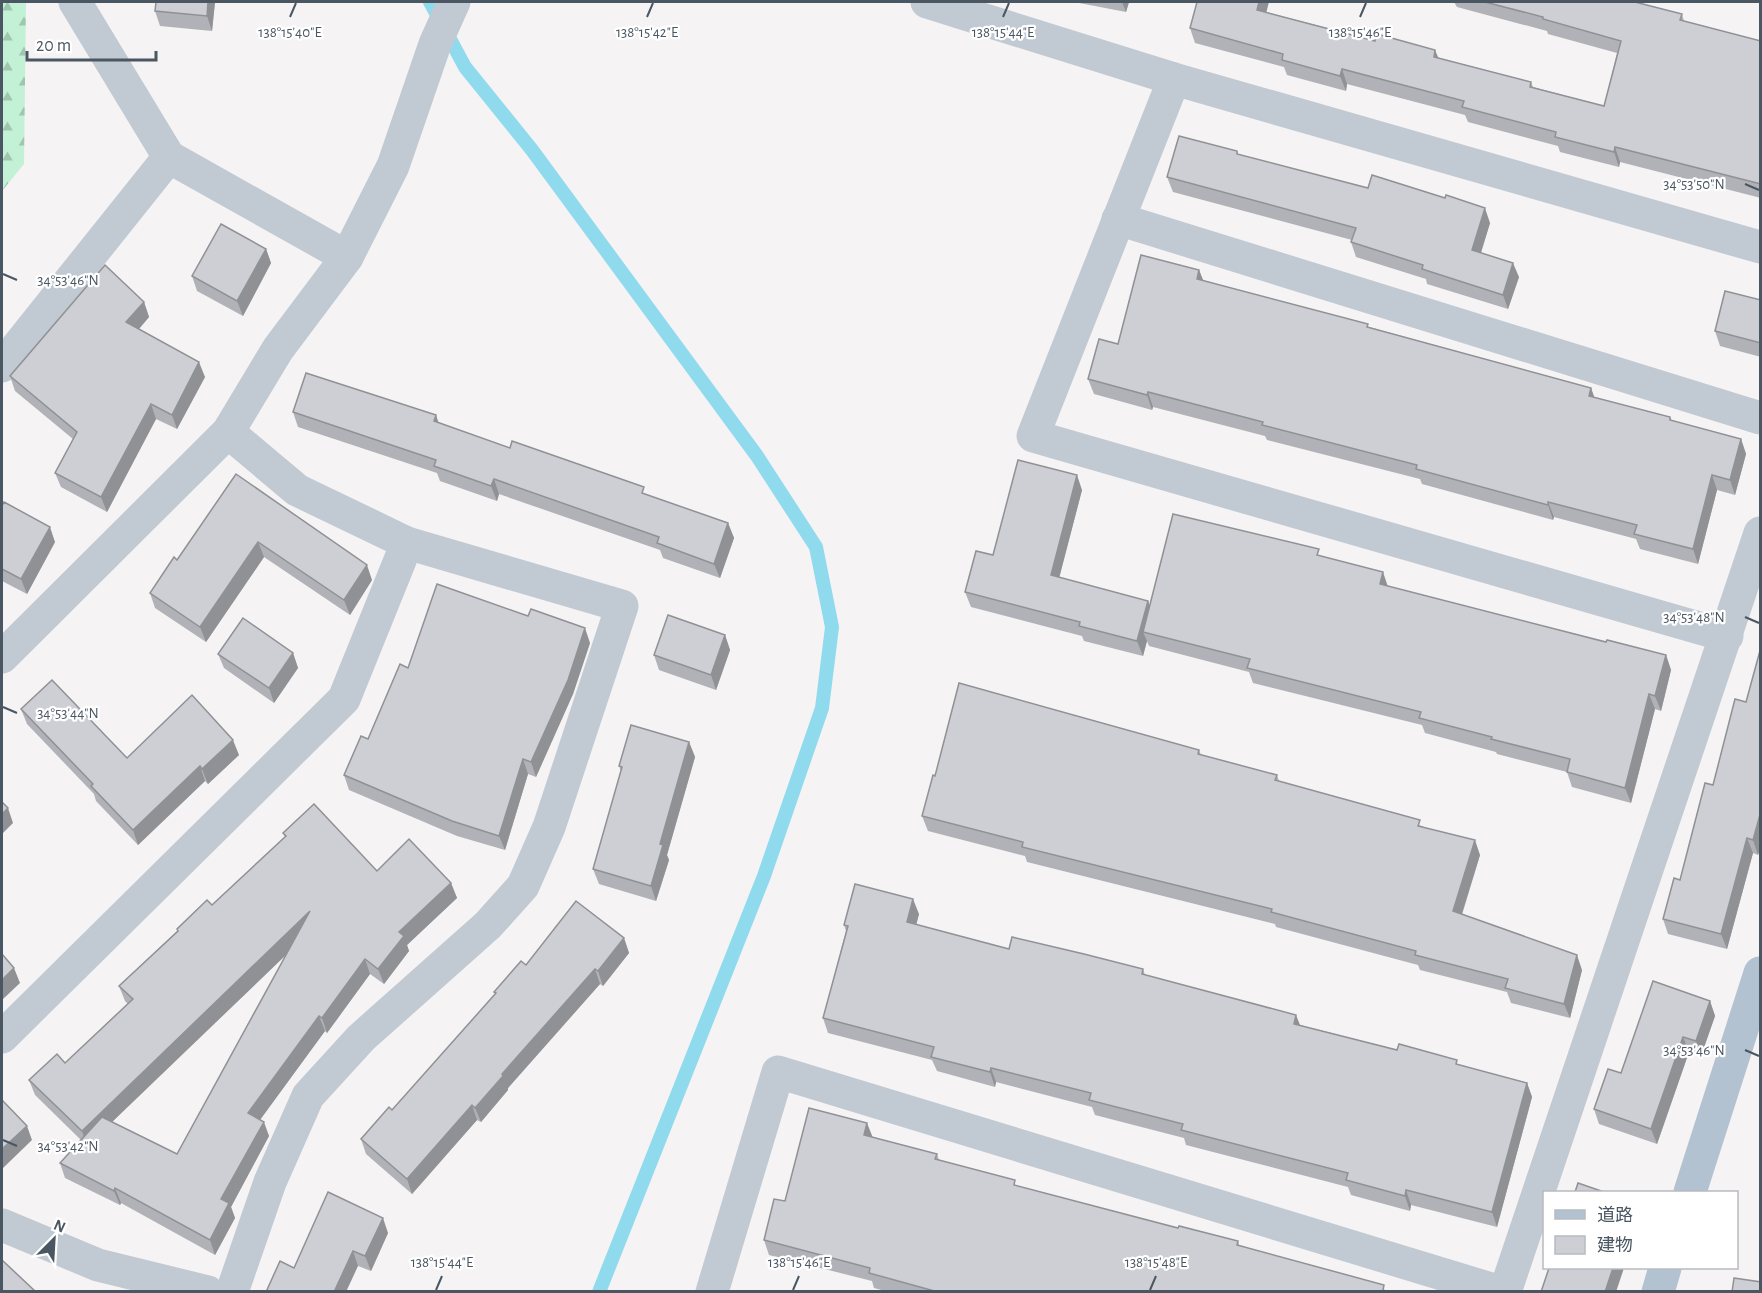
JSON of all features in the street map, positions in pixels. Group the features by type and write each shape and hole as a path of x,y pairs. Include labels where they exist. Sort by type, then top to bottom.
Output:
{"main road":[{"path":"1690,1191 1761,974"},
{"path":"1658,1292 1665,1269"}],"street":[{"path":"75,2 169,157 347,257"},
{"path":"2,657 228,432 278,349 347,257 393,166 435,44 454,2"},
{"path":"927,2 1174,79 1761,247"},
{"path":"1174,79 1033,436 1726,636"},
{"path":"2,366 169,157"},
{"path":"1118,219 1761,418"},
{"path":"228,432 297,490 408,543 622,606 549,827 523,886 488,925 361,1038 308,1096 270,1182 232,1292"},
{"path":"712,1292 778,1072 1503,1292 1761,533"},
{"path":"2,1037 344,699 408,543"},
{"path":"2,1225 98,1265 208,1292"}],"green space":[{"path":"2,2 26,2 24,164 2,191"}],"building":[{"path":"156,2 208,2 207,16 155,11"},
{"path":"1197,2 1259,2 1257,10 1375,41 1377,34 1435,50 1434,57 1531,82 1530,87 1604,106 1621,41 1485,2 1635,2 1682,14 1680,20 1761,41 1761,184 1615,147 1614,152 1555,137 1556,132 1462,107 1464,101 1342,69 1340,76 1282,60 1283,54 1190,28"},
{"path":"1179,136 1237,151 1237,154 1368,188 1372,175 1485,208 1472,250 1513,263 1503,295 1422,269 1423,265 1351,242 1356,228 1167,177"},
{"path":"221,224 266,249 237,301 192,276"},
{"path":"1141,255 1199,270 1197,279 1368,324 1367,327 1591,388 1589,396 1670,417 1670,420 1741,439 1730,480 1712,475 1693,549 1634,534 1637,525 1548,502 1548,505 1416,469 1417,465 1262,425 1263,422 1088,379 1099,339 1118,344"},
{"path":"105,265 144,302 126,322 199,362 172,415 151,404 101,497 55,473 77,432 10,376"},
{"path":"1725,291 1761,300 1761,343 1715,331"},
{"path":"306,373 436,415 434,421 510,448 512,441 644,487 642,493 728,523 714,564 657,543 659,537 494,479 491,486 434,466 436,460 293,412"},
{"path":"1018,460 1077,475 1051,575 1148,601 1137,641 1079,626 1080,622 965,592 976,551 993,555"},
{"path":"236,474 367,565 344,600 258,542 200,627 150,593 174,557 177,560"},
{"path":"4,502 50,527 21,579 2,569 2,506"},
{"path":"1173,514 1319,549 1317,555 1383,572 1380,584 1606,642 1607,640 1666,655 1655,696 1649,694 1625,788 1567,772 1570,759 1419,718 1421,712 1247,668 1250,659 1143,632"},
{"path":"437,584 528,616 531,609 585,628 568,680 531,762 523,759 499,836 452,821 344,775 361,736 368,739 400,664 408,668"},
{"path":"668,615 725,635 711,675 654,655"},
{"path":"243,618 293,653 269,688 218,654"},
{"path":"1761,647 1761,811 1753,840 1747,838 1721,934 1663,919 1674,878 1680,880 1705,783 1713,785 1735,699 1746,702"},
{"path":"52,680 127,758 192,695 233,740 202,769 200,766 133,830 91,786 93,784 21,709"},
{"path":"959,683 1199,750 1198,754 1277,775 1275,780 1420,820 1418,826 1475,840 1453,911 1577,955 1564,1004 1505,988 1508,979 1415,955 1416,951 1271,912 1272,909 1022,847 1023,842 922,816 933,775 935,776"},
{"path":"631,725 689,742 660,844 663,845 651,886 593,869 622,767 619,766"},
{"path":"2,802 8,808 2,814"},
{"path":"314,804 377,871 409,839 451,883 399,932 404,936 378,969 365,959 322,1018 319,1016 248,1113 264,1122 221,1199 229,1203 210,1240 115,1188 114,1191 60,1163 102,1117 177,1154 310,911 82,1131 29,1080 57,1054 65,1063 133,999 119,986 178,931 177,929 207,900 212,905 286,836 283,833"},
{"path":"855,884 913,899 907,922 1009,949 1012,937 1143,969 1142,974 1296,1015 1294,1024 1397,1050 1399,1044 1457,1060 1456,1064 1527,1083 1492,1212 1406,1190 1405,1196 1346,1180 1348,1173 1181,1130 1183,1124 1089,1100 1091,1093 991,1068 990,1072 931,1057 934,1047 823,1018 848,926 844,925"},
{"path":"576,901 624,938 598,971 595,969 475,1108 472,1105 407,1179 361,1139 389,1107 392,1110 496,993 494,992 521,961 526,965"},
{"path":"2,954 14,968 2,980"},
{"path":"1653,981 1710,1001 1696,1041 1683,1037 1651,1129 1594,1109 1608,1069 1621,1073"},
{"path":"2,1102 27,1126 2,1149"},
{"path":"809,1108 867,1123 864,1135 937,1154 935,1159 1015,1180 1014,1185 1178,1228 1179,1226 1238,1241 1237,1245 1384,1285 1383,1290 1388,1292 938,1292 869,1273 870,1268 764,1240 774,1199 785,1201"},
{"path":"1578,1183 1601,1191 1575,1191"},
{"path":"328,1192 383,1218 365,1256 353,1251 334,1292 266,1292 280,1261 294,1268"},
{"path":"2,1260 36,1292 2,1292"},
{"path":"1549,1269 1613,1269 1605,1292 1541,1292"},
{"path":"1734,1278 1761,1282 1761,1292 1732,1292"}],"waterway":[{"path":"430,2 465,67 532,150 757,456 816,547 832,627 822,708 764,876 599,1292"}]}
